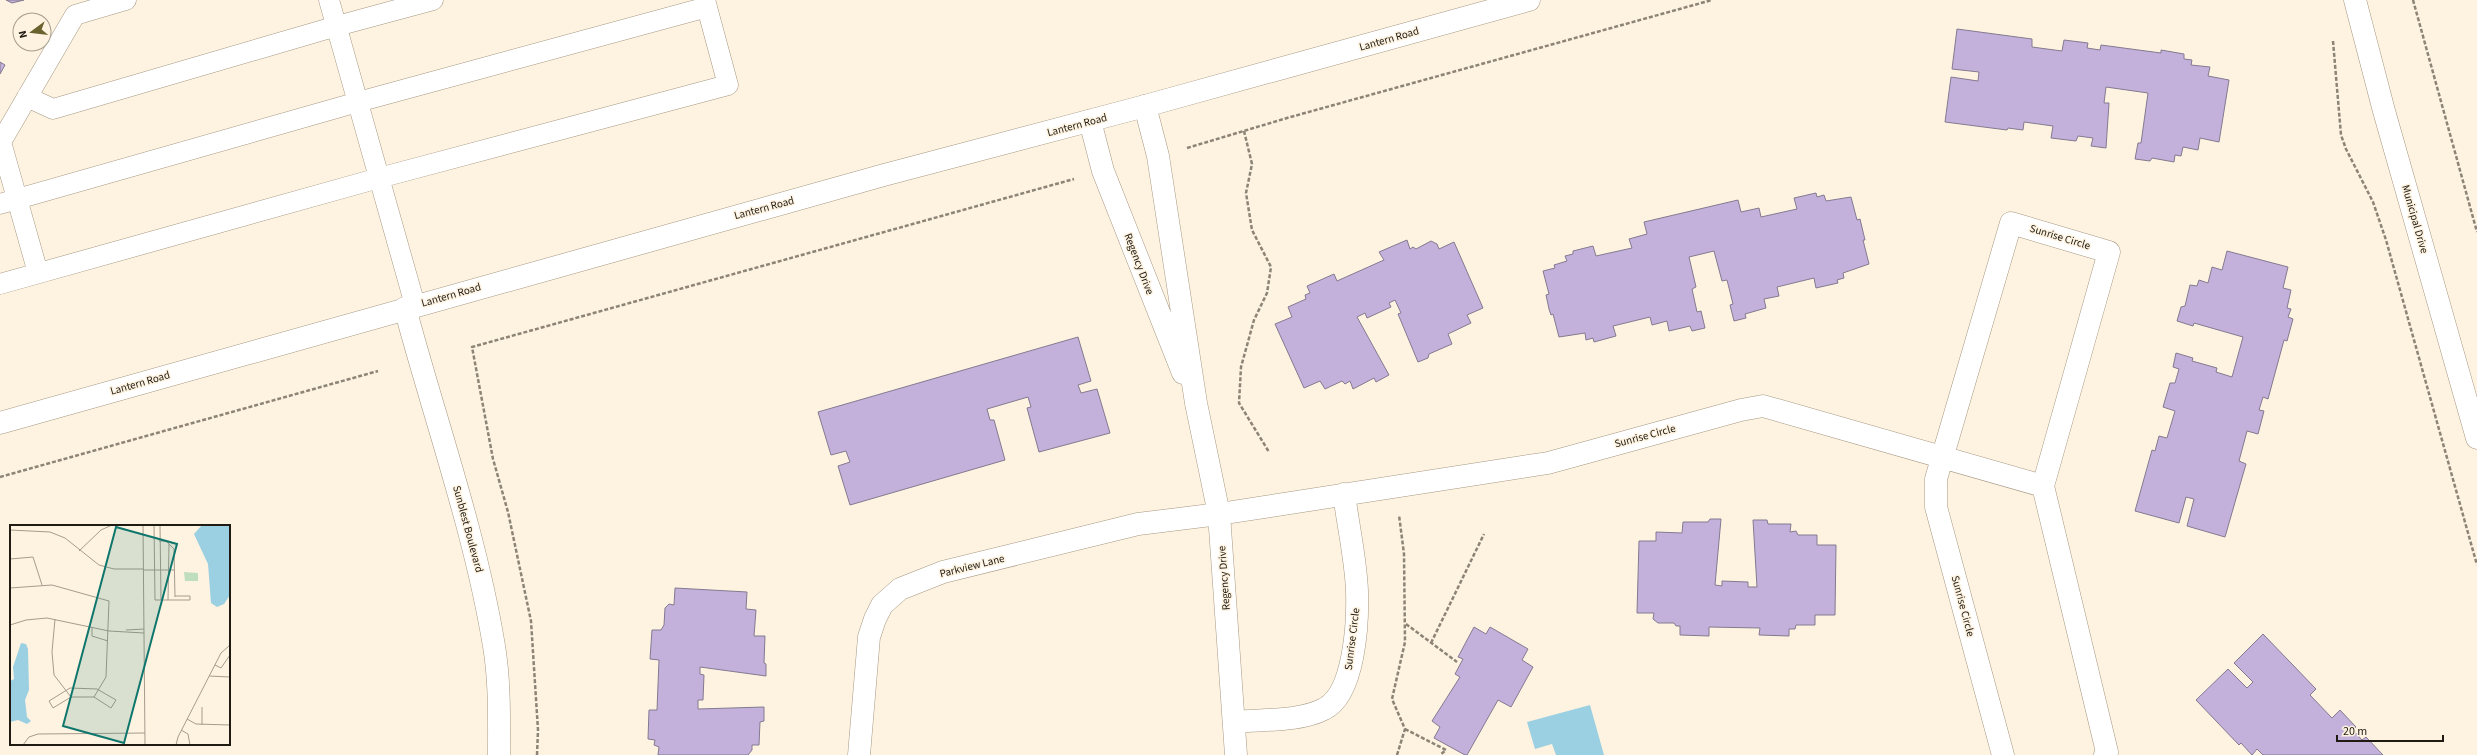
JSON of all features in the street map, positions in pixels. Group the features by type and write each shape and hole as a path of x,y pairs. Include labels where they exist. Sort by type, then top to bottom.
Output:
{"street":[{"name":"Lantern Road","path":"0,423 410,306 884,175 1090,121 1529,0"},
{"name":"Municipal Drive","path":"2355,0 2384,111 2477,438"},
{"name":"Regency Drive","path":"1145,106 1158,156 1196,403 1220,514 1236,755"},
{"name":"Regency Drive","path":"1090,121 1103,171 1196,403"},
{"name":"Sunrise Circle","path":"2003,755 1936,507 1936,479 2011,223 2109,252 2044,486 2107,754"},
{"name":"Sunblest Boulevard","path":"410,306 482,580 495,648 500,705 499,755"},
{"name":"Sunrise Circle","path":"1220,514 1548,463 1741,410 1763,406 2044,486"},
{"name":"Sunrise Circle","path":"1234,722 1309,716 1326,709 1339,695 1349,671 1354,635 1357,590 1344,494"},
{"name":"Parkview Lane","path":"859,755 868,637 882,606 900,589 943,572 1138,524 1220,514"}],"lane":[{"path":"38,274 8,201 1,142 76,15 126,0"},
{"path":"329,0 379,178 410,306"},
{"path":"27,98 53,109 337,26 433,0"},
{"path":"0,284 379,178 728,85 706,4 8,201"}],"path":[{"path":"2413,0 2477,232"},
{"path":"2332,36 2341,135 2346,149 2373,202 2386,240 2477,565"},
{"path":"1244,131 1252,164 1246,193 1252,230 1271,267 1267,293 1254,320 1241,367 1239,403 1269,452"},
{"path":"472,347 493,459 510,519 531,621 538,730 537,755"},
{"path":"0,477 378,371"},
{"path":"1396,487 1404,554 1406,642 1392,699 1405,729 1446,750 1440,755"},
{"path":"1431,643 1484,534"},
{"path":"1406,624 1457,662"},
{"path":"1397,755 1405,729"}],"water":[{"path":"1590,705 1604,755 1556,755 1552,744 1535,749 1527,722"}],"building":[{"path":"6,0 24,0 12,3"},
{"path":"1957,29 2032,39 2032,47 2062,51 2064,40 2088,43 2087,48 2100,50 2101,45 2161,53 2161,50 2184,54 2184,59 2192,60 2191,65 2210,67 2208,76 2229,80 2219,142 2200,138 2198,150 2183,147 2181,156 2175,155 2174,162 2152,158 2150,161 2135,159 2138,143 2141,143 2148,93 2106,87 2104,103 2109,103 2106,148 2091,146 2093,138 2078,136 2076,141 2051,138 2053,126 2024,122 2023,130 2008,128 2007,130 1945,122 1951,77 1978,81 1979,72 1952,69"},
{"path":"0,62 5,65 0,74"},
{"path":"1816,193 1817,197 1824,195 1826,201 1851,197 1857,220 1860,219 1869,264 1843,273 1844,278 1837,280 1838,283 1816,288 1814,278 1777,287 1779,296 1764,299 1766,308 1745,314 1746,318 1734,321 1730,305 1733,304 1727,280 1722,281 1714,251 1689,257 1696,287 1692,289 1697,312 1701,311 1705,328 1692,331 1690,326 1669,331 1667,321 1652,325 1650,317 1613,326 1616,336 1594,342 1593,338 1586,340 1585,333 1559,337 1553,314 1551,315 1549,309 1546,295 1549,294 1543,271 1555,268 1554,265 1567,261 1565,256 1573,254 1573,251 1593,246 1596,256 1632,248 1629,239 1647,234 1644,222 1738,200 1741,212 1759,208 1761,217 1797,209 1794,198"},
{"path":"1407,240 1410,249 1413,247 1416,249 1431,241 1437,244 1439,249 1454,242 1483,308 1467,315 1471,323 1448,334 1452,344 1429,354 1428,358 1418,362 1398,314 1401,313 1395,300 1389,303 1391,307 1367,318 1365,313 1357,317 1389,375 1376,382 1374,378 1353,389 1350,381 1345,384 1342,381 1325,389 1320,381 1304,388 1275,324 1292,317 1288,307 1306,299 1305,295 1310,293 1307,286 1334,274 1337,281 1384,260 1379,252"},
{"path":"2227,251 2288,267 2283,288 2291,290 2287,308 2291,309 2288,317 2293,319 2287,341 2284,340 2268,399 2263,397 2259,410 2264,411 2258,434 2247,431 2239,461 2246,464 2225,537 2187,526 2194,499 2186,497 2179,523 2135,511 2152,450 2155,451 2159,436 2167,438 2175,411 2163,407 2170,383 2175,383 2179,369 2173,367 2176,353 2193,358 2192,361 2217,368 2216,372 2232,377 2243,337 2194,323 2193,326 2177,321 2181,307 2185,306 2190,285 2197,286 2199,280 2208,283 2212,267 2222,270"},
{"path":"1078,337 1091,381 1078,385 1081,393 1097,389 1110,433 1039,452 1027,408 1031,407 1028,397 987,409 990,420 994,420 1005,460 850,505 838,466 850,462 846,451 831,455 818,412"},
{"path":"1710,519 1721,519 1715,585 1722,586 1722,581 1748,582 1748,587 1757,587 1753,520 1767,520 1768,524 1791,524 1790,532 1796,531 1798,535 1817,535 1817,545 1836,545 1835,615 1815,615 1815,625 1796,625 1795,629 1789,629 1789,636 1759,635 1760,628 1709,627 1709,636 1680,635 1680,626 1676,626 1674,623 1658,623 1653,619 1654,613 1637,613 1639,541 1656,541 1656,532 1682,533 1683,522 1708,522"},
{"path":"675,588 747,592 746,609 756,610 754,636 765,636 764,663 766,664 766,676 700,667 700,674 704,675 703,700 698,700 698,709 764,707 764,721 760,722 759,745 752,745 752,750 748,755 658,755 659,747 654,745 655,740 648,739 649,710 657,710 659,660 650,659 652,630 661,630 664,625 665,608 669,604 674,605"},
{"path":"1474,627 1486,634 1490,627 1528,649 1522,660 1533,667 1511,707 1498,700 1467,755 1465,755 1434,738 1440,727 1432,721 1460,677 1455,674 1463,659 1458,657"},
{"path":"2263,634 2316,689 2310,695 2332,718 2340,710 2356,727 2353,730 2362,740 2366,737 2383,755 2263,755 2257,749 2252,755 2241,743 2239,745 2196,700 2228,669 2247,688 2253,682 2234,663"}]}
